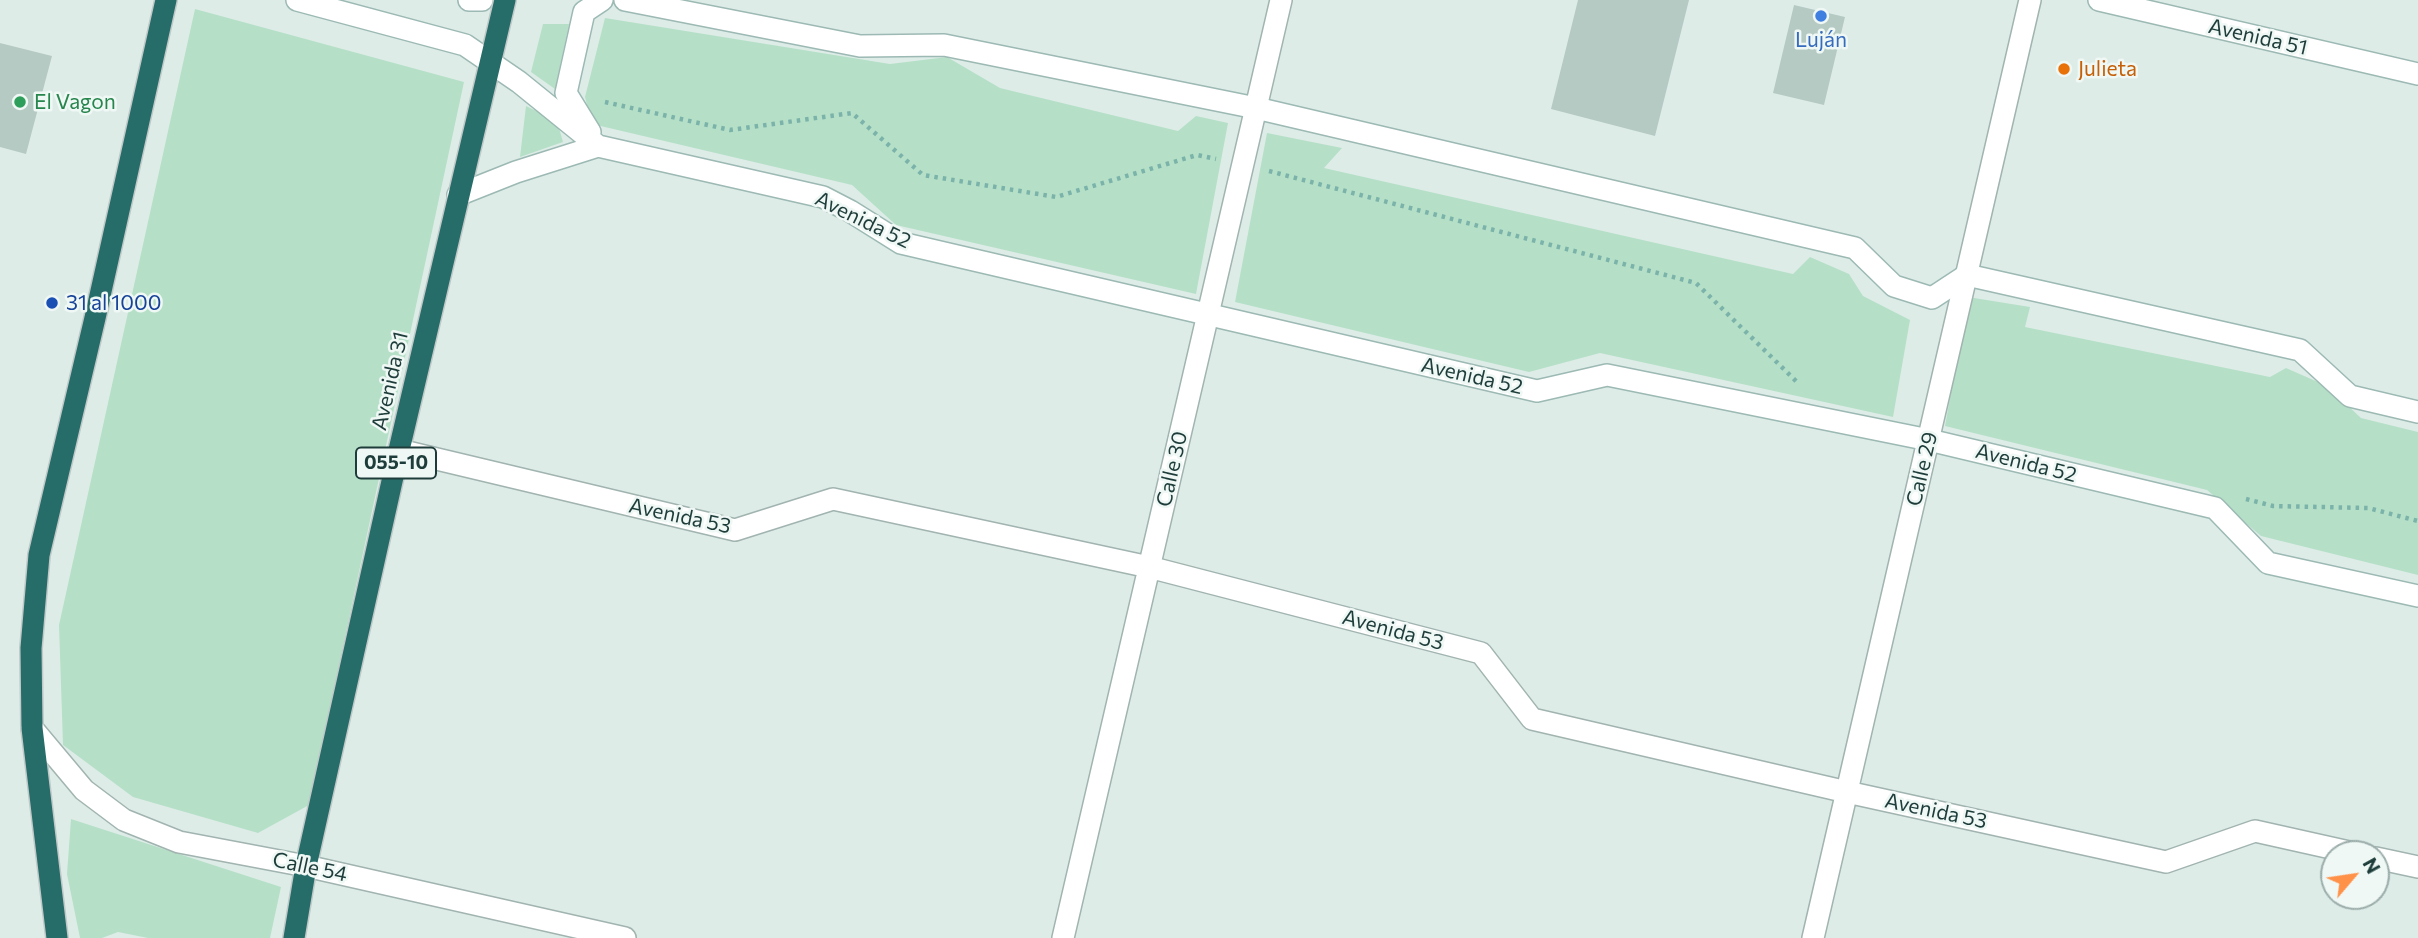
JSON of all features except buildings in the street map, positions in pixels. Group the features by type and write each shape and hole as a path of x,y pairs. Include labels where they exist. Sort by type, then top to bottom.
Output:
{"highway":[{"path":"57,938 32,728 31,648 39,555 166,0"},
{"name":"Avenida 31","path":"294,938 306,866 399,450 505,0"}],"street":[{"name":"Avenida 52","path":"297,0 465,45 491,61 598,146 823,197 901,243 1537,391 1606,376 1929,440 2215,508 2269,563 2418,596"},
{"path":"469,0 482,0"},
{"path":"458,195 516,172 598,146 566,93 584,12 602,0"},
{"path":"625,0 860,46 944,45 1256,108 1856,248 1894,286 1932,298 1967,275 2300,350 2350,396 2418,412"},
{"name":"Calle 30","path":"1063,938 1281,0"},
{"name":"Calle 29","path":"1813,938 2030,0"},
{"name":"Avenida 51","path":"2099,0 2418,74"},
{"name":"Avenida 53","path":"399,450 735,530 833,499 1149,566 1481,653 1532,719 2166,862 2255,831 2320,846"},
{"name":"Calle 54","path":"32,728 84,790 124,820 179,842 306,866 625,938"},
{"path":"2390,861 2418,867"}],"path":[{"path":"566,93 730,130 852,113 923,175 1056,197 1197,155 1243,164 1696,283 1799,385"},
{"path":"2234,496 2273,506 2368,508 2418,521"}],"green space":[{"path":"195,9 464,82 309,805 258,833 133,797 63,745 59,625"},
{"path":"605,18 890,64 947,57 1000,88 1178,131 1196,116 1228,123 1196,294 896,225 852,185 592,124 585,97"},
{"path":"543,24 569,24 555,89 531,72"},
{"path":"526,106 557,121 563,142 520,157"},
{"path":"1267,133 1342,148 1324,168 1793,274 1810,257 1849,274 1863,296 1910,320 1893,417 1600,353 1529,372 1235,302"},
{"path":"1968,297 2030,307 2025,327 2270,377 2286,368 2327,386 2361,418 2418,432 2418,575 2261,536 2207,490 1945,426"},
{"path":"71,819 281,887 270,938 148,938 118,932 102,938 80,938 67,874"}],"place":[{"name":"Luján","path":"1821,16"},
{"name":"Julieta","path":"2064,69"},
{"name":"El Vagon","path":"20,102"},
{"name":"31 al 1000","path":"52,303"}]}
